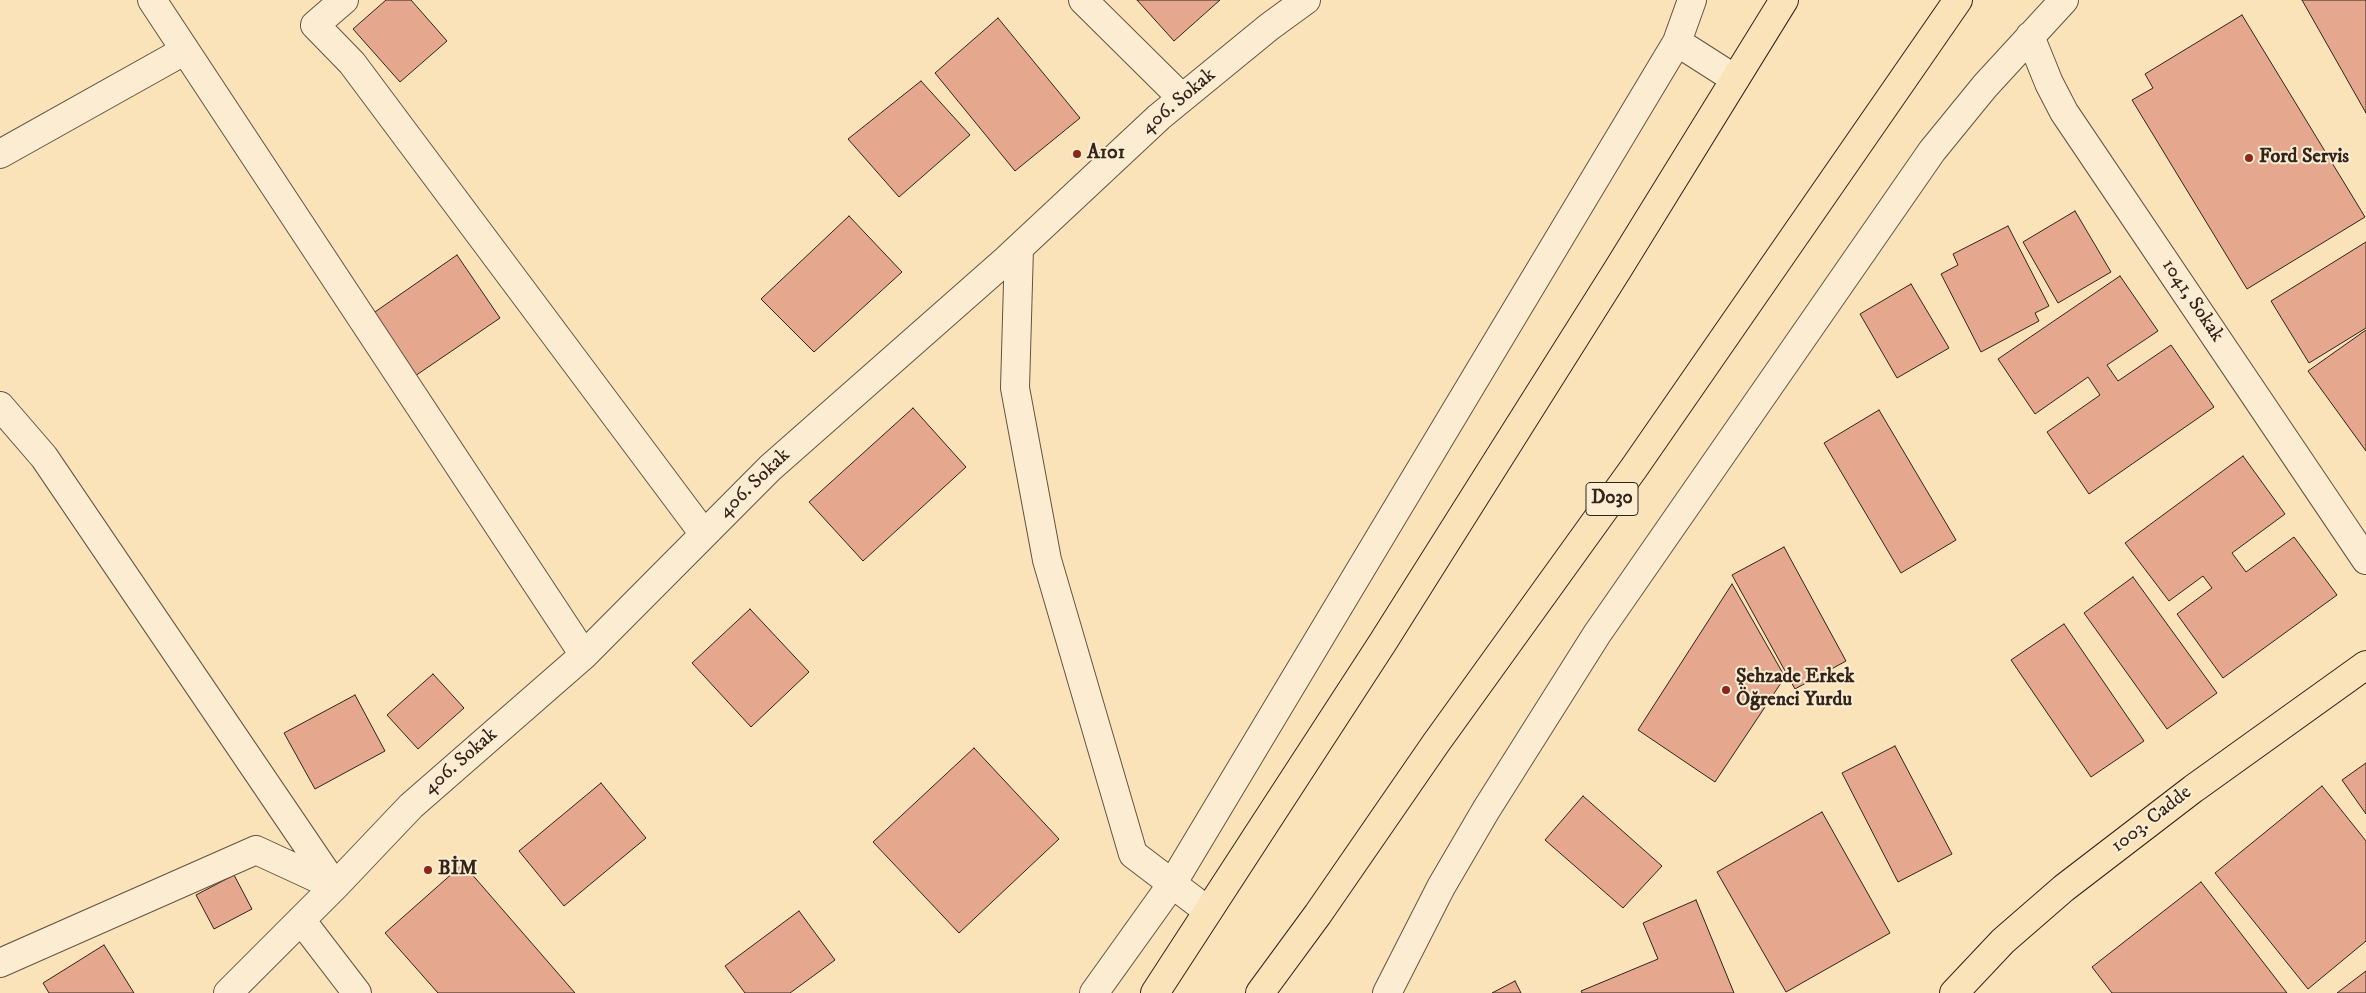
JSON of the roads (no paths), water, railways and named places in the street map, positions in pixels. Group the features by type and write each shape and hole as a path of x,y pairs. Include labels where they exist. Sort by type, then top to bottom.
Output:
{"main road":[{"path":"1155,993 1393,625 1784,0"},
{"name":"D030","path":"1260,993 1318,914 1436,742 1634,468 1958,0"},
{"name":"1003. Cadde","path":"1954,993 2003,941 2064,888 2193,789 2366,665"}],"street":[{"path":"152,0 584,655"},
{"path":"344,0 315,25 352,63 704,534"},
{"path":"1083,0 1182,98"},
{"path":"1094,993 1172,884 1677,42 1692,0"},
{"path":"1387,993 1441,887 1486,810 1597,634 1932,151 2030,36 2064,0"},
{"name":"406. Sokak","path":"228,993 335,886 411,806 584,655 770,468 1019,248 1182,98 1293,4"},
{"name":"1041, Sokak","path":"2030,36 2064,112 2366,560"},
{"path":"1677,42 1735,79"},
{"path":"0,154 184,51"},
{"path":"1019,248 1015,388 1047,560 1133,854 1208,911"},
{"path":"0,406 44,457 335,886"},
{"path":"0,963 256,850 335,886"},
{"path":"301,920 357,993"}],"place":[{"name":"A101","path":"1077,154"},
{"name":"Ford Servis","path":"2249,158"},
{"name":"Şehzade Erkek Öğrenci Yurdu","path":"1726,690"},
{"name":"BİM","path":"428,870"}]}
